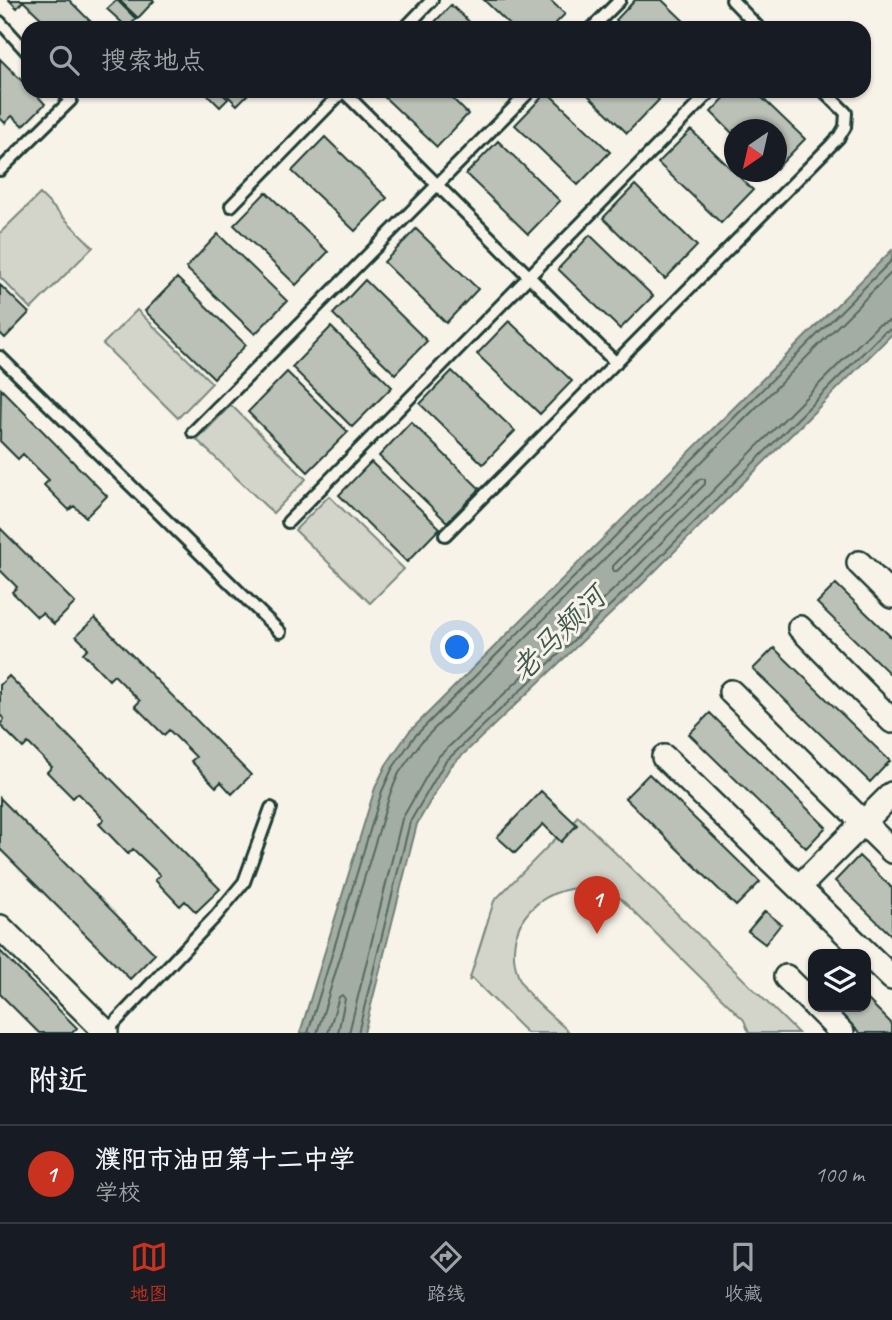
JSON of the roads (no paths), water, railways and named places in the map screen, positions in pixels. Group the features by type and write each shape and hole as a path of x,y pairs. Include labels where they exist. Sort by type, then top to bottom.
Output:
{"street":[{"path":"859,563 892,596"},
{"path":"800,628 892,721"},
{"path":"731,692 892,851"},
{"path":"664,757 892,978"},
{"path":"799,887 892,794"},
{"path":"0,927 105,1033"},
{"path":"786,977 808,998"},
{"path":"822,1012 842,1033"}],"lane":[{"path":"411,21 432,0"},
{"path":"599,21 620,0"},
{"path":"732,0 752,21"},
{"path":"0,22 21,45"},
{"path":"0,170 71,100 69,98"},
{"path":"231,206 336,98"},
{"path":"350,98 616,363"},
{"path":"193,432 523,98"},
{"path":"288,522 704,98"},
{"path":"445,535 839,137 845,127 846,113 831,98"},
{"path":"0,357 280,632"},
{"path":"105,1033 216,916 244,882 271,808"}],"water":[{"name":"老马颊河","path":"892,250 892,334 643,583 450,767 417,824 364,1033 300,1033 375,788 386,765 409,732"}],"place":[{"name":"濮阳市油田第十二中学","path":"597,934"}]}
